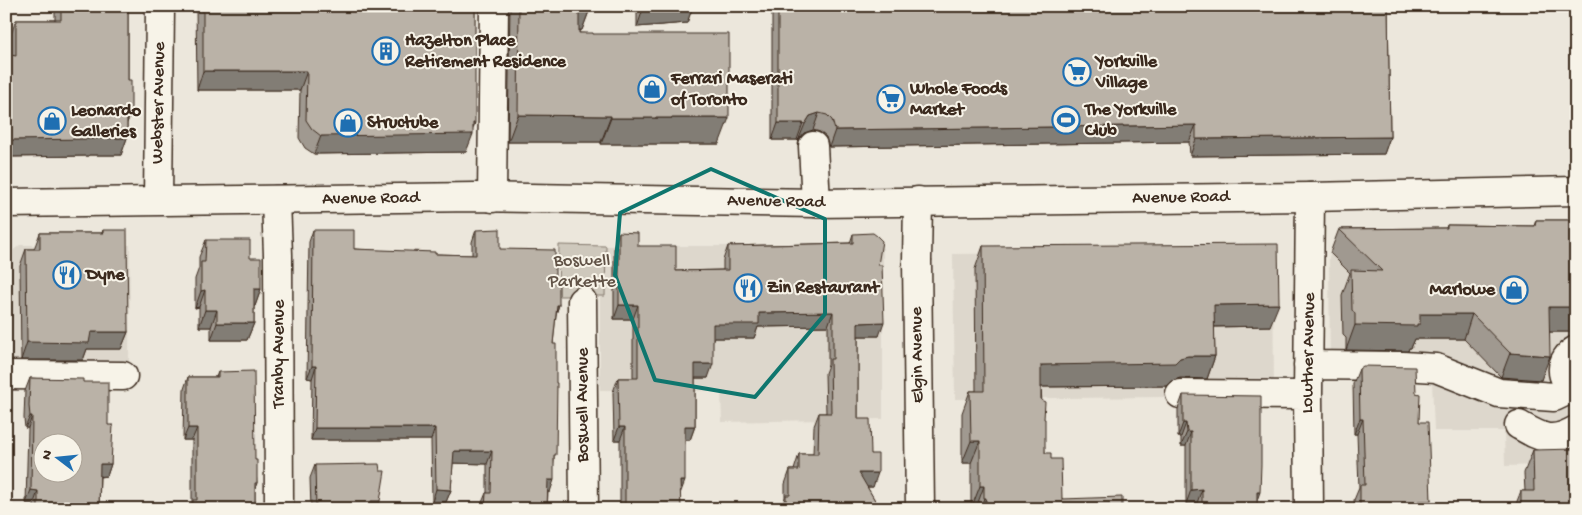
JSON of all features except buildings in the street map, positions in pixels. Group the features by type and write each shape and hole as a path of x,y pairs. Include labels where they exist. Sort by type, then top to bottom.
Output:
{"main road":[{"name":"Webster Avenue","path":"158,200 160,6"},
{"path":"476,6 484,198"},
{"path":"484,198 494,6"},
{"path":"813,146 816,203"},
{"name":"Avenue Road","path":"6,203 484,198 816,203 918,200 1310,197 1576,191"},
{"name":"Lowther Avenue","path":"1309,509 1310,197"},
{"name":"Tranby Avenue","path":"276,200 279,509"},
{"name":"Elgin Avenue","path":"918,200 920,509"},
{"name":"Boswell Avenue","path":"582,301 584,509"},
{"path":"1308,365 1436,368 1498,393 1554,397 1574,388 1564,378 1562,372 1566,358 1576,350"},
{"path":"6,375 123,376"},
{"path":"1180,394 1308,395"},
{"path":"1519,424 1540,437 1562,438 1576,430"}],"highlighted area":[{"path":"711,169 825,219 825,314 755,397 655,380 615,275 620,213"}],"shaded area":[{"path":"1576,239 1576,464 1505,466 1504,431 1434,431 1432,381 1330,373 1329,258 1331,249 1337,245"},
{"path":"20,245 130,245 129,370 6,370 6,256"},
{"path":"606,246 873,246 883,248 883,419 722,422 721,391 600,390 600,296 605,296"},
{"path":"1273,251 1274,396 955,399 953,254"}],"green space":[{"name":"Boswell Parkette","path":"559,245 606,246 605,296 558,296"}],"place":[{"name":"Hazelton Place Retirement Residence","path":"386,51"},
{"name":"Yorkville Village","path":"1077,72"},
{"name":"Ferrari Maserati of Toronto","path":"652,89"},
{"name":"Whole Foods Market","path":"891,99"},
{"name":"The Yorkville Club","path":"1066,120"},
{"name":"Leonardo Galleries","path":"52,121"},
{"name":"Structube","path":"348,123"},
{"name":"Dyne","path":"67,275"},
{"name":"Zin Restaurant","path":"748,288"},
{"name":"Marlowe","path":"1514,290"}]}
